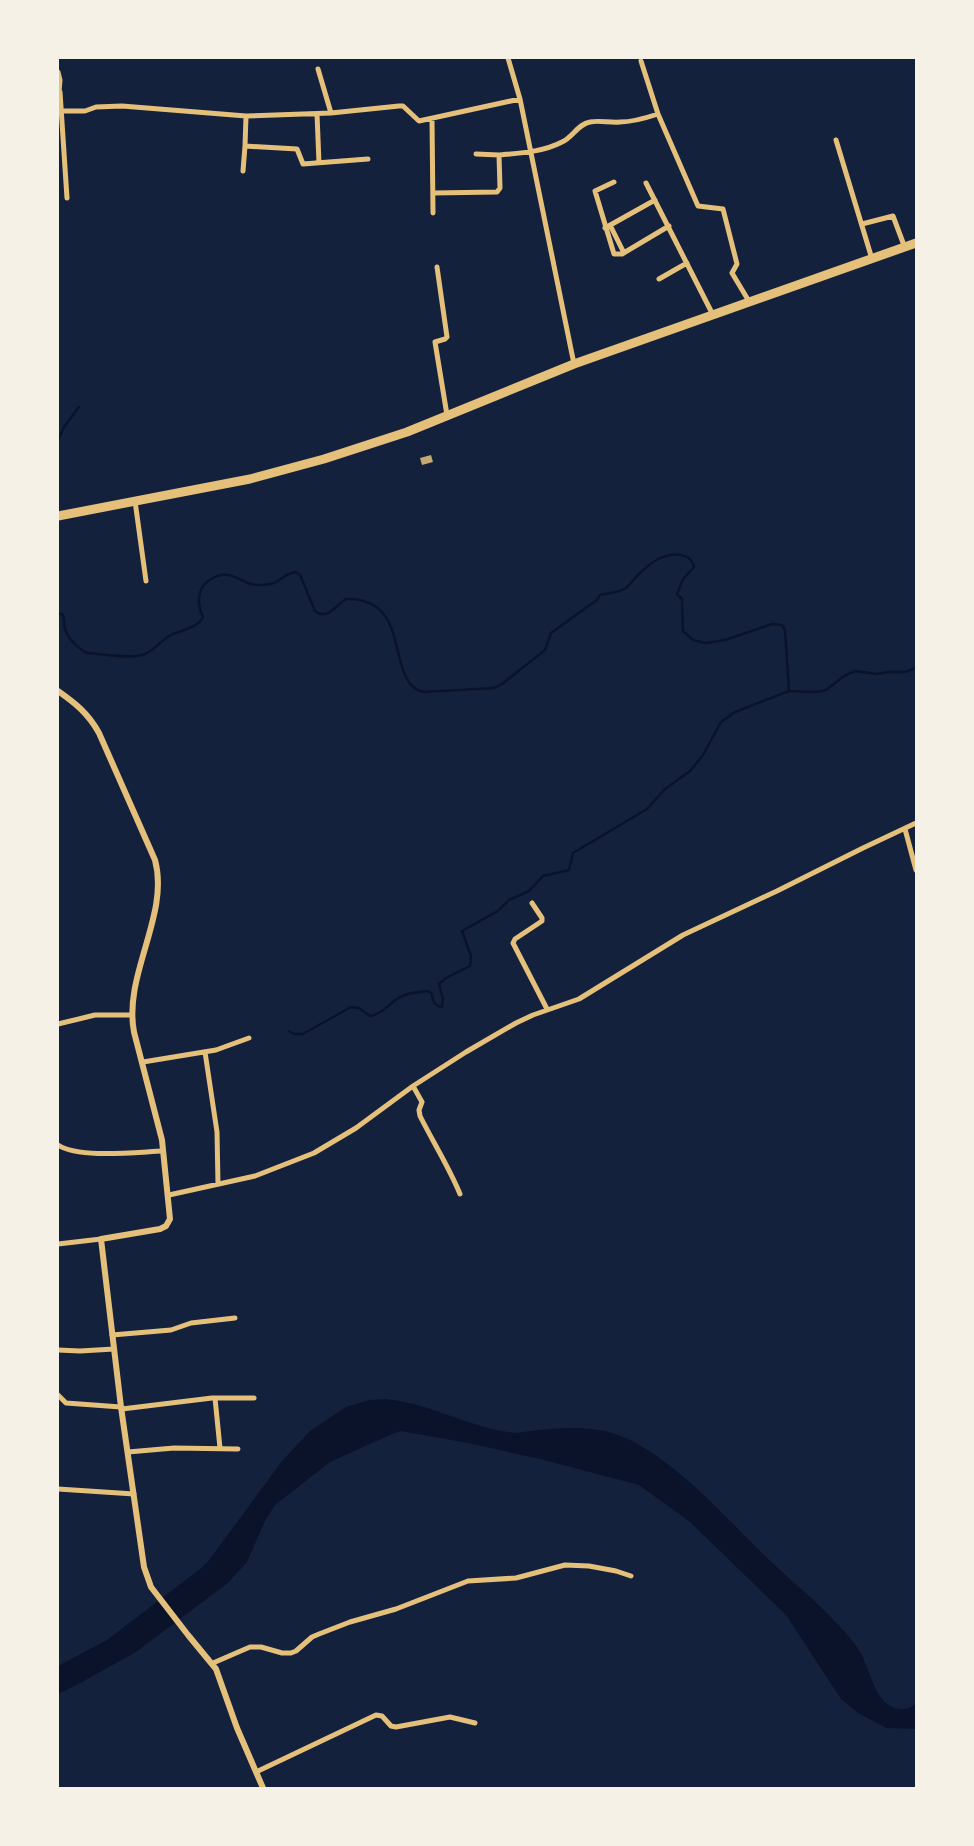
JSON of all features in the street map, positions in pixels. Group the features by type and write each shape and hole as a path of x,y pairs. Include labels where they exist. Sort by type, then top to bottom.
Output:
{"highway":[{"path":"58,516 250,479 324,459 382,440 574,364 916,243"}],"street":[{"path":"508,58 520,98 574,364"},
{"path":"641,62 658,114 698,206 723,210 737,264 732,273 750,303"},
{"path":"318,69 331,113"},
{"path":"58,72 67,198"},
{"path":"61,111 85,112 90,108 103,106 246,116 317,114 403,106 417,121 520,98"},
{"path":"317,114 318,163"},
{"path":"476,154 499,155 531,152 562,142 573,135 580,126 588,122 630,121 658,114"},
{"path":"242,171 246,116"},
{"path":"432,119 433,213"},
{"path":"836,140 872,259"},
{"path":"245,146 298,150 303,164 368,159"},
{"path":"432,193 498,192 500,188 499,155"},
{"path":"614,182 595,190 614,253 617,255 624,252 669,226"},
{"path":"646,183 713,315"},
{"path":"607,227 655,200"},
{"path":"862,224 894,216 905,248"},
{"path":"607,227 624,252"},
{"path":"659,279 687,263"},
{"path":"436,267 447,337 435,342 447,415"},
{"path":"136,501 146,581"},
{"path":"58,691 78,704 93,722 103,741 157,870 159,879 157,899 143,954 132,1015 134,1032 143,1062 163,1151 170,1219 163,1228 101,1239 58,1244"},
{"path":"169,1195 265,1173 314,1153 356,1128 466,1052 516,1023 547,1009 570,1003 587,995 684,935 916,823"},
{"path":"905,829 916,866"},
{"path":"532,903 542,921 520,935 513,942 547,1009"},
{"path":"58,1024 95,1015 132,1015"},
{"path":"143,1062 205,1052 249,1038"},
{"path":"205,1052 217,1132 218,1184"},
{"path":"414,1087 422,1101 419,1110 420,1116 436,1149 449,1168 460,1194"},
{"path":"58,1145 64,1150 91,1153 163,1151"},
{"path":"101,1239 121,1408 144,1567 151,1587 188,1635 213,1663 237,1728 263,1788"},
{"path":"112,1335 171,1330 191,1323 235,1318"},
{"path":"58,1350 114,1349"},
{"path":"58,1396 66,1403 121,1408 216,1398 254,1398"},
{"path":"216,1398 220,1448"},
{"path":"128,1452 174,1448 238,1449"},
{"path":"58,1489 134,1494"},
{"path":"213,1663 250,1647 261,1647 282,1653 291,1653 319,1634 468,1581 516,1578 565,1565 602,1568 631,1576"},
{"path":"256,1772 376,1715 383,1717 391,1726 396,1728 448,1718 475,1723"}],"water":[{"path":"384,1399 416,1405 477,1425 508,1432 520,1433 561,1428 591,1429 620,1436 641,1446 683,1476 703,1494 761,1552 834,1620 862,1655 878,1693 884,1701 891,1707 900,1709 909,1708 916,1703 916,1729 886,1728 858,1713 841,1699 786,1615 690,1522 639,1485 540,1459 401,1431 330,1462 275,1505 265,1521 247,1562 228,1583 136,1652 58,1694 58,1666 107,1640 200,1569 210,1559 282,1461 310,1431 346,1407 369,1400"}],"building":[{"path":"431,455 433,462 422,465 420,458"}],"waterway":[{"path":"58,440 64,427 79,407"},
{"path":"58,613 63,615 65,629 69,638 87,653 122,656 142,655 149,652 171,635 201,621 203,617 199,606 199,595 204,585 215,577 228,575 253,585 264,585 274,583 296,572 300,575 315,611 319,614 331,611 346,599 367,602 381,611 390,625 404,673 411,685 423,692 494,688 502,684 545,650 551,633 597,600 600,595 623,590 646,568 662,557 681,555 689,558 694,567 683,579 677,594 682,599 683,631 693,640 706,643 725,640 772,624 782,625 785,630 789,691"},
{"path":"289,1031 294,1034 303,1034 351,1007 359,1008 370,1016 374,1015 381,1012 400,997 416,992 428,991 432,994 433,1001 442,1007 443,999 439,984 446,978 470,966 471,956 462,931 498,911 509,900 529,891 543,876 569,870 573,853 647,809 665,789 690,771 703,755 721,722 735,712 789,691 816,692 826,690 844,676 855,671 877,674 905,672 916,668"}]}
